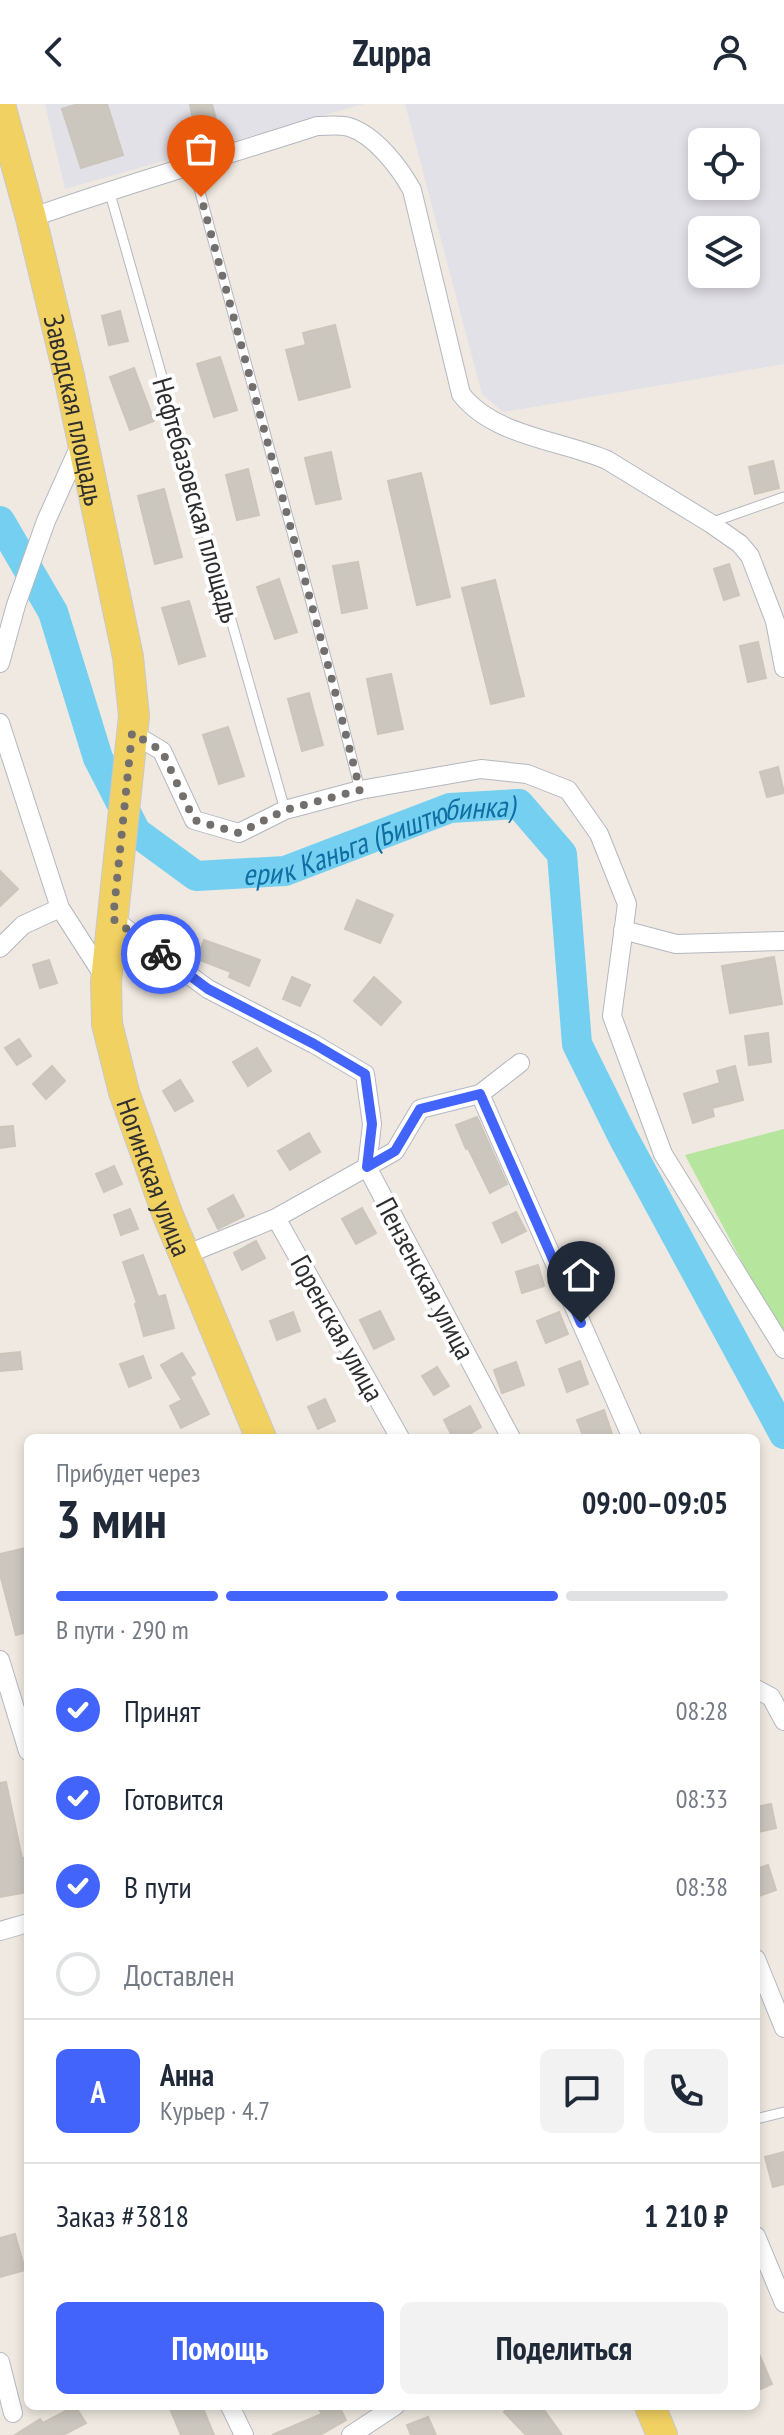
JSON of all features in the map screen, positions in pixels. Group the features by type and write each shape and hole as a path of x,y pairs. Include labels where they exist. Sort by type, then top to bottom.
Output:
{"main road":[{"name":"Заводская площадь","path":"0,105 31,218 128,657 133,725 113,911"},
{"name":"Ногинская улица","path":"113,911 106,981 107,1024 124,1092 167,1213 259,1434"},
{"path":"652,2410 662,2435"}],"street":[{"path":"31,218 109,190 317,126 338,126 358,131 401,170 412,190 461,394 468,403 511,428 607,460 740,544 750,556 775,621 784,668"},
{"path":"0,663 16,605 46,521 82,440"},
{"path":"0,723 60,908 106,981"},
{"path":"133,725 162,751 194,820 239,833 285,810 360,790 481,769 527,774 568,790 599,834 627,904 612,1016 663,1154 784,1349"},
{"path":"0,948 23,925 60,908"},
{"name":"Пензенская улица","path":"113,911 208,989 365,1074 372,1124 367,1167 509,1434"},
{"path":"623,930 676,944 784,941"},
{"path":"185,1255 276,1218 395,1151 420,1109 480,1094 520,1063"},
{"path":"480,1094 630,1434"},
{"name":"Горенская улица","path":"276,1218 398,1434"},
{"path":"0,1660 24,1738"},
{"path":"760,1691 771,1697 784,1721"},
{"path":"0,1931 24,1924"},
{"path":"760,1969 784,2028"},
{"path":"760,2246 784,2303"},
{"path":"0,2362 14,2413"},
{"path":"232,2410 244,2435"},
{"path":"351,2435 389,2410"}],"lane":[{"path":"193,166 360,790"},
{"name":"Нефтебазовская площадь","path":"109,190 285,810"},
{"path":"710,523 784,497"},
{"path":"760,2118 784,2112"}],"shaded area":[{"path":"45,104 364,104 65,189"},
{"path":"405,104 784,104 784,364 503,412 482,394"}],"green space":[{"path":"784,1129 784,1341 685,1155"}],"building":[{"path":"78,104 107,104 123,155 81,168 62,109"},
{"path":"190,104 212,104 220,135 197,140"},
{"path":"120,311 128,341 109,345 102,316"},
{"path":"335,325 350,387 299,400 286,350 306,345 303,333"},
{"path":"220,357 237,410 214,417 197,364"},
{"path":"134,368 154,421 130,430 110,377"},
{"path":"331,452 341,499 316,504 305,458"},
{"path":"773,461 779,488 755,494 749,467"},
{"path":"248,469 259,515 237,520 226,475"},
{"path":"421,473 450,597 417,605 388,481"},
{"path":"164,489 182,557 155,564 138,496"},
{"path":"358,562 367,608 342,613 333,566"},
{"path":"729,564 739,595 724,600 714,569"},
{"path":"279,579 297,632 275,639 257,587"},
{"path":"495,580 524,696 491,704 462,588"},
{"path":"189,601 205,656 179,664 162,608"},
{"path":"758,642 766,678 748,682 740,646"},
{"path":"391,674 403,729 378,734 367,679"},
{"path":"309,693 323,745 302,751 288,699"},
{"path":"228,727 244,776 219,784 203,735"},
{"path":"778,767 784,793 767,797 760,772"},
{"path":"0,871 18,889 0,906"},
{"path":"357,900 393,915 380,943 345,929"},
{"path":"204,940 260,960 249,986 229,977 231,972 197,959"},
{"path":"774,957 782,1004 730,1013 722,966"},
{"path":"49,960 57,983 40,988 33,965"},
{"path":"292,977 310,985 300,1006 283,999"},
{"path":"374,977 401,1002 381,1025 354,1001"},
{"path":"768,1033 771,1062 749,1065 745,1036"},
{"path":"19,1039 31,1056 17,1065 5,1048"},
{"path":"257,1048 271,1071 248,1086 233,1062"},
{"path":"52,1066 65,1081 46,1099 33,1084"},
{"path":"735,1066 743,1100 712,1108 714,1116 693,1123 684,1094 720,1083 717,1071"},
{"path":"180,1080 193,1101 175,1111 163,1091"},
{"path":"477,1117 507,1184 490,1193 456,1125"},
{"path":"13,1126 15,1146 0,1148 0,1127"},
{"path":"309,1133 320,1152 290,1170 278,1151"},
{"path":"114,1166 122,1184 104,1192 96,1174"},
{"path":"233,1195 244,1216 218,1229 208,1209"},
{"path":"362,1208 376,1233 356,1244 342,1219"},
{"path":"130,1209 138,1229 121,1235 114,1215"},
{"path":"516,1212 526,1231 502,1243 493,1223"},
{"path":"256,1241 265,1258 242,1270 234,1253"},
{"path":"143,1255 158,1297 165,1295 174,1328 144,1336 123,1262"},
{"path":"538,1265 544,1286 522,1293 516,1272"},
{"path":"380,1311 394,1339 374,1349 360,1320"},
{"path":"293,1312 300,1331 277,1340 270,1321"},
{"path":"559,1312 568,1334 546,1343 537,1321"},
{"path":"20,1352 22,1369 0,1371 0,1354"},
{"path":"182,1353 195,1374 190,1377 209,1414 181,1428 170,1406 182,1400 161,1365"},
{"path":"143,1356 151,1378 129,1387 120,1364"},
{"path":"580,1361 588,1384 567,1392 559,1369"},
{"path":"516,1362 524,1385 502,1393 494,1370"},
{"path":"437,1367 449,1386 434,1395 422,1376"},
{"path":"325,1399 335,1421 318,1429 308,1407"},
{"path":"470,1406 481,1427 469,1434 451,1434 444,1420"},
{"path":"604,1410 612,1434 582,1434 577,1420"},
{"path":"24,1548 24,1633 16,1635 0,1574 0,1554"},
{"path":"6,1782 24,1858 24,1893 0,1897 0,1783"},
{"path":"771,1804 776,1828 760,1832 760,1806"},
{"path":"768,1865 776,1890 760,1896 760,1868"},
{"path":"784,2152 784,2184 773,2187 765,2157"},
{"path":"15,2234 24,2270 0,2277 0,2238"},
{"path":"760,2356 772,2384 760,2389"},
{"path":"67,2410 78,2410 86,2423 63,2435 15,2435 40,2419 43,2423"},
{"path":"171,2410 204,2410 214,2435 181,2435"},
{"path":"320,2410 341,2410 346,2420 320,2435 272,2435 322,2414"},
{"path":"544,2410 562,2435 526,2435 504,2412"},
{"path":"428,2417 436,2435 411,2435 407,2425"}],"waterway":[{"name":"ерик Каньга (Биштюбинка)","path":"0,521 53,612 98,758 136,832 196,876 285,871 450,808 519,804 562,854 577,1044 623,1137 784,1434"}],"way so far":[{"path":"161,954 113,919 132,733 162,751 194,820 239,833 285,810 360,790 201,197"}],"route":[{"path":"161,954 208,989 365,1074 372,1124 367,1167 395,1151 420,1109 480,1094 581,1323"}]}
